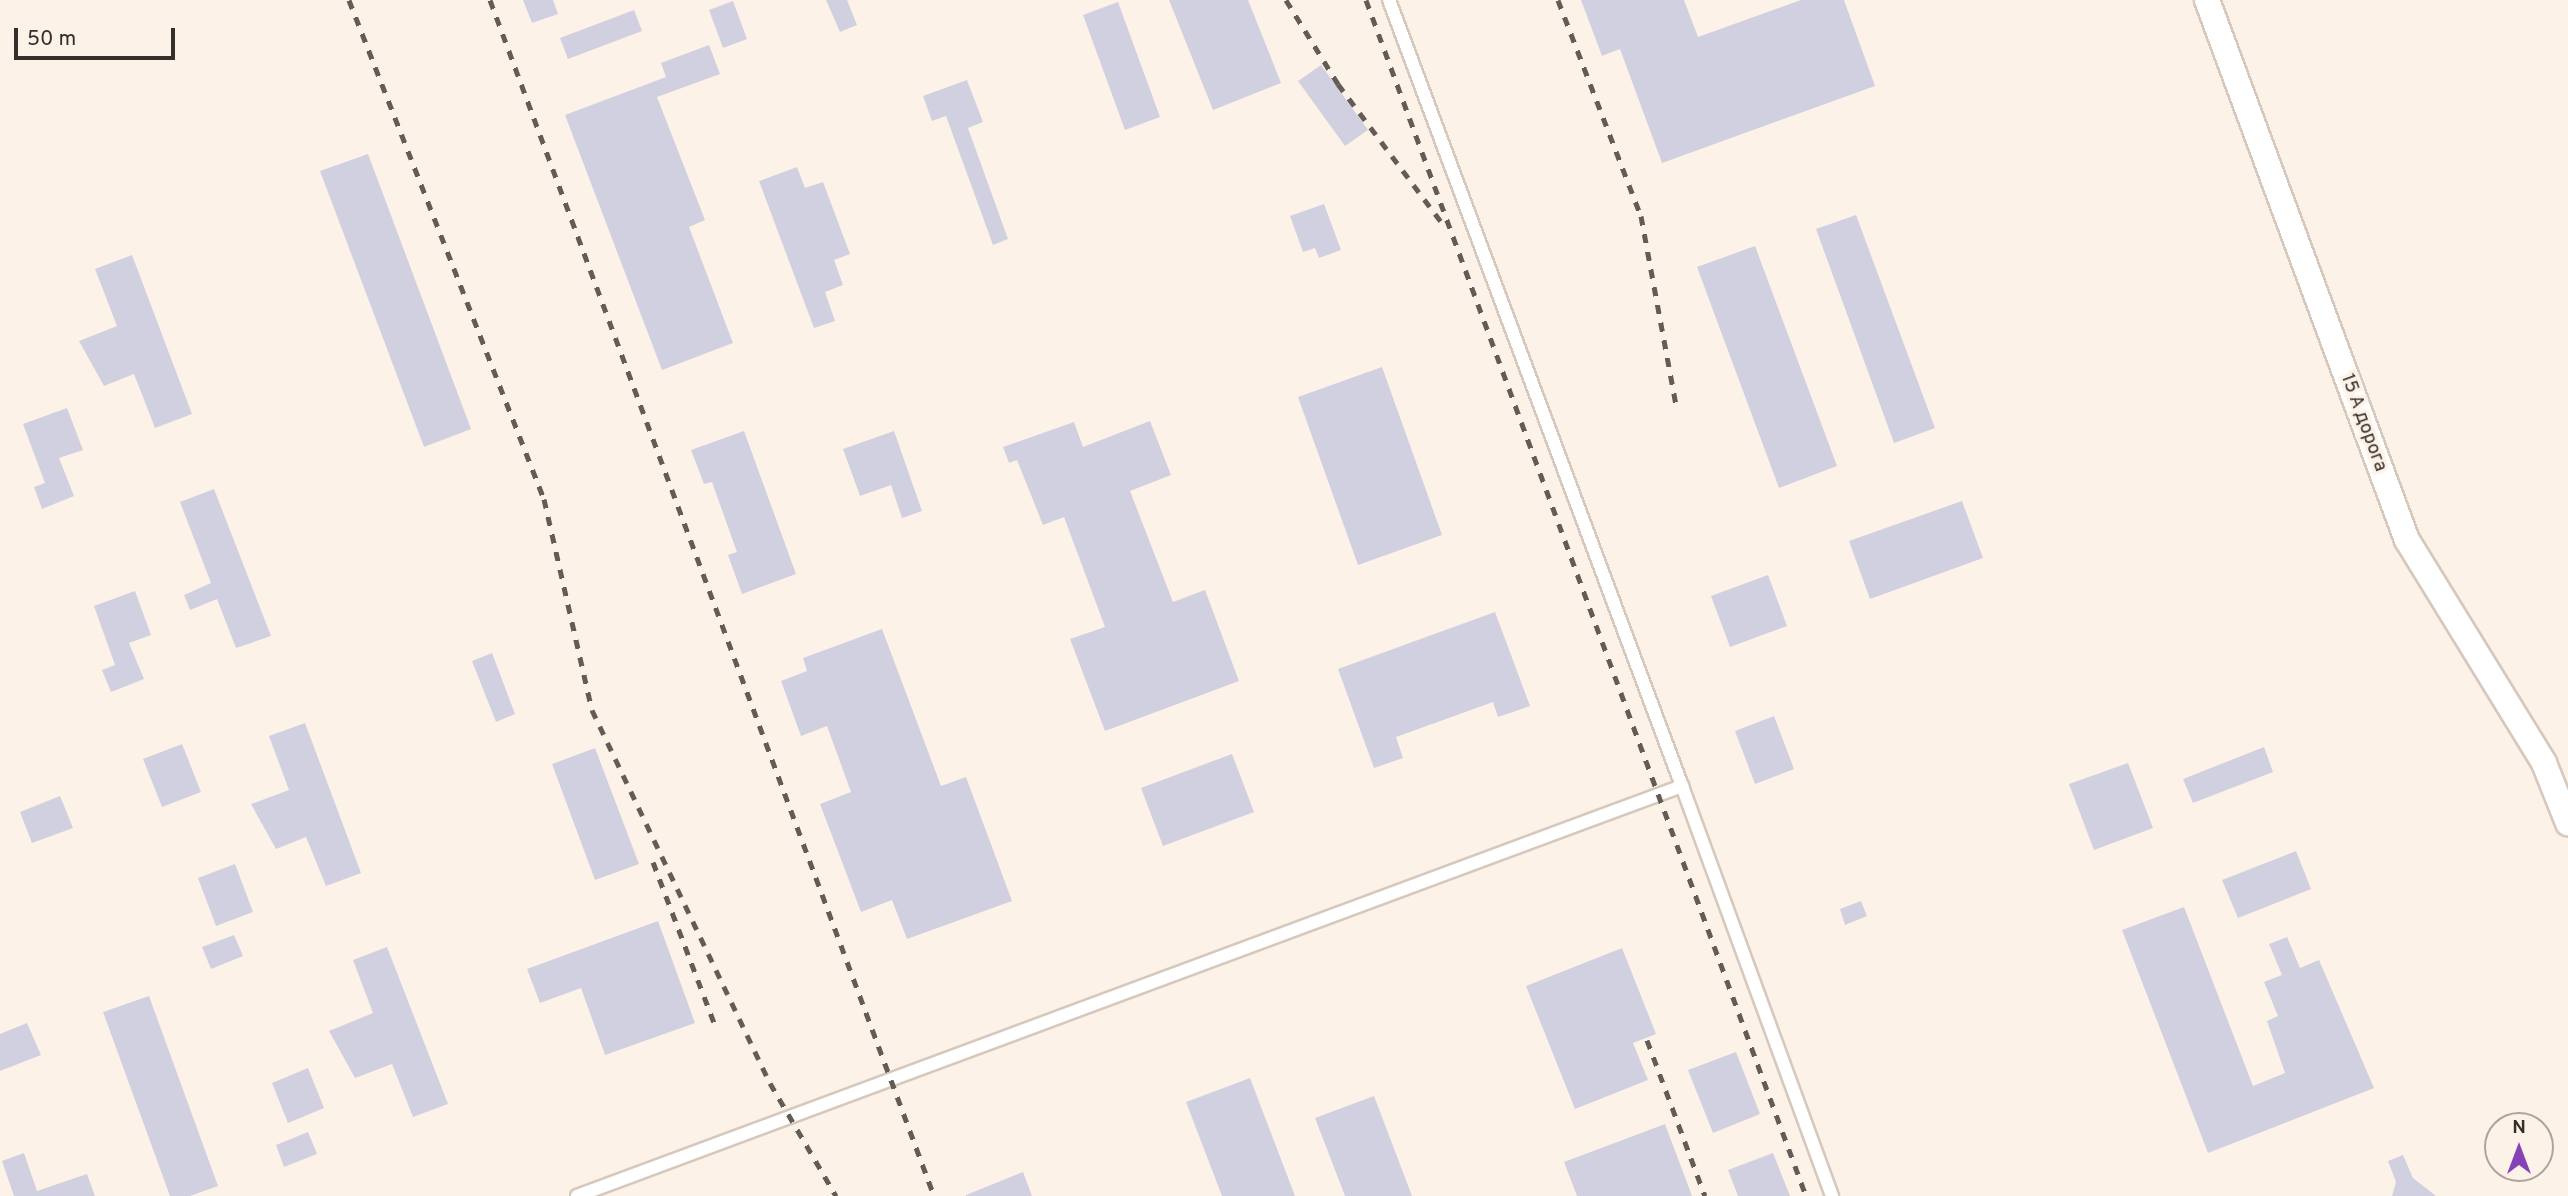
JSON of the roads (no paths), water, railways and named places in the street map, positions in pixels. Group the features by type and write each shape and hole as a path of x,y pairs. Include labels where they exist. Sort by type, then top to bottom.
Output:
{"street":[{"name":"15 А дорога","path":"2207,0 2407,540 2544,763 2568,823"}],"lane":[{"path":"1389,0 1832,1196"},
{"path":"577,1196 1682,786"}],"railway":[{"path":"349,0 544,499 592,710 770,1083 836,1196"},
{"path":"490,0 934,1196"},
{"path":"1286,0 1338,84 1442,223"},
{"path":"1366,0 1806,1196"},
{"path":"1558,0 1641,216 1676,404"},
{"path":"653,862 714,1023"},
{"path":"1647,1040 1705,1196"}]}
